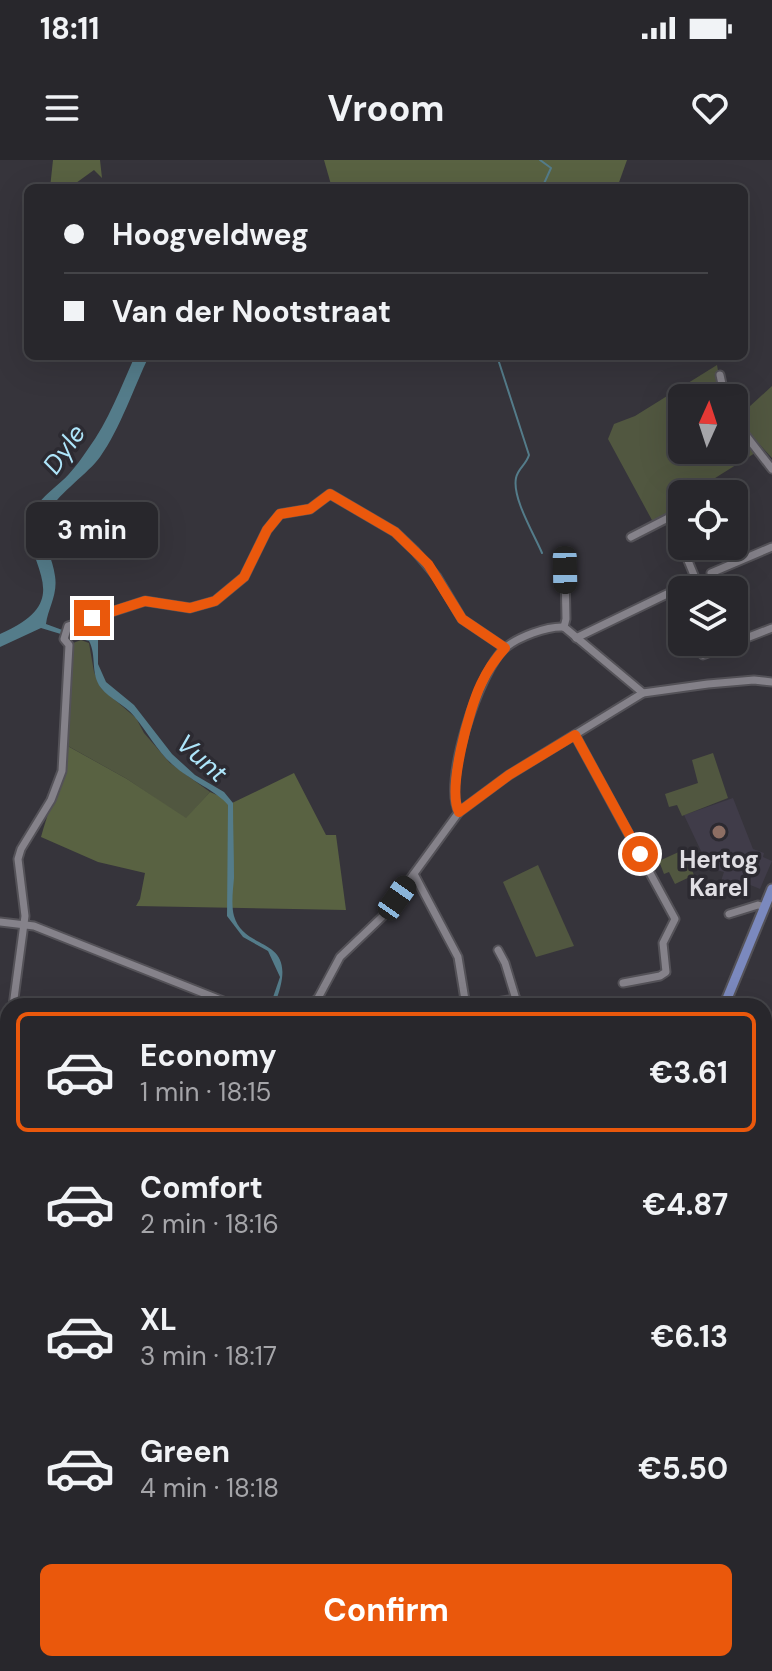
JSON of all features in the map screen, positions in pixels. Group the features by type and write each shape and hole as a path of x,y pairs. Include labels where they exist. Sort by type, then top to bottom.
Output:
{"main road":[{"path":"727,998 772,889"}],"street":[{"path":"720,375 722,384"},
{"path":"748,438 772,469"},
{"path":"14,998 25,904 18,859 51,800 62,771 69,645 64,638 68,627 145,601 190,608 215,601 244,577 267,530 280,514 310,509 330,494 395,532 428,564 462,619 505,648"},
{"path":"631,537 668,518"},
{"path":"711,573 772,547"},
{"path":"576,638 696,580 688,560"},
{"path":"564,627 565,570"},
{"path":"459,812 454,799 472,705 492,665 505,648 527,637 564,627 643,693"},
{"path":"748,637 772,628"},
{"path":"318,998 340,957 383,916 459,812 509,775 643,693 754,680 772,682"},
{"path":"575,735 675,916 663,943 666,972 623,983"},
{"path":"414,874 458,957 467,998"},
{"path":"729,914 758,905 765,907"},
{"path":"0,922 24,923 216,998"},
{"path":"498,950 516,998"}],"shaded area":[{"name":"Hertog Karel","path":"733,798 753,849 764,853 763,857 772,861 760,889 748,884 743,897 719,887 724,872 709,868 684,815"}],"green space":[{"path":"53,160 100,160 102,178 94,170 75,184 50,184"},
{"path":"324,160 627,160 618,184 331,184"},
{"path":"717,365 720,384 686,384"},
{"path":"772,386 772,458 748,432 748,408"},
{"path":"668,395 668,464 737,464 712,480 668,480 668,514 653,522 608,439 614,424 635,416"},
{"path":"81,640 89,643 94,672 101,688 136,718 144,733 170,763 210,792 186,819 127,779 68,746 73,643"},
{"path":"64,744 127,779 186,818 210,792 230,804 294,773 326,835 336,835 346,910 136,906 145,873 98,862 41,837 58,779"},
{"path":"713,753 728,798 682,816 677,805 669,807 665,794 698,783 692,760"},
{"path":"683,850 694,875 675,884 669,872 664,874 659,861"},
{"path":"538,865 574,946 536,957 503,882"}],"water":[{"path":"133,360 147,360 114,434 100,457 56,501 47,516 44,533 56,583 46,624 65,631 64,635 41,628 0,647 0,634 26,620 39,605 43,591 31,544 30,527 35,509 72,471 95,439"},
{"path":"68,632 93,634 98,640 98,664 106,682 134,705 172,754 195,775 224,792 233,803 233,912 240,928 277,955 282,966 276,998 273,998 280,977 268,951 243,937 227,916 228,805 162,754 130,712 101,688 89,641 66,635"}],"waterway":[{"path":"540,160 551,168 544,184"},
{"path":"498,360 529,455 516,478 517,495 542,553"}],"place":[{"name":"Hertog Karel","path":"719,832"}],"route":[{"path":"92,618 145,601 190,608 215,601 239,584 249,571 267,530 280,514 310,509 330,494 395,532 428,564 462,619 505,648 481,684 472,705 454,799 459,812 509,775 575,735 640,854"}],"water label":[{"name":"Dyle","path":"64,449"},
{"name":"Vunt","path":"202,758"}]}
